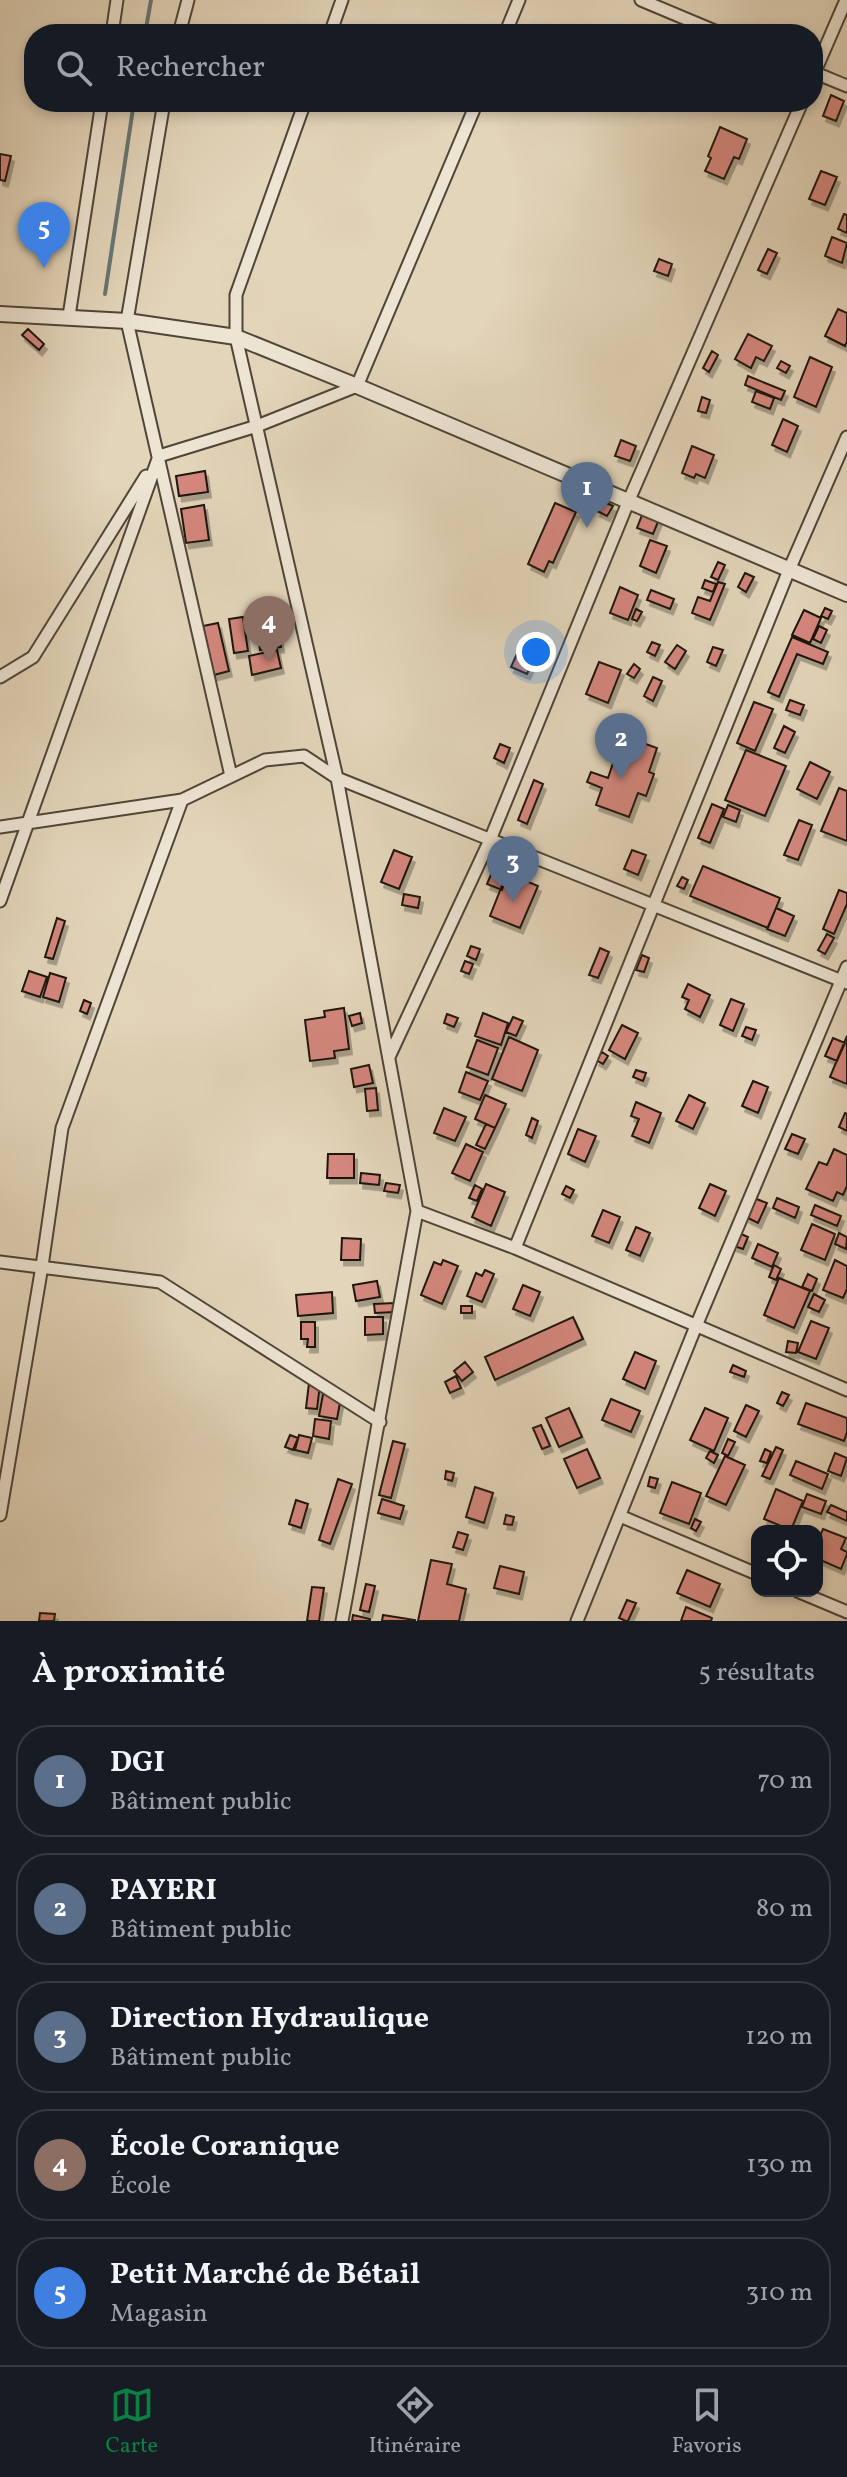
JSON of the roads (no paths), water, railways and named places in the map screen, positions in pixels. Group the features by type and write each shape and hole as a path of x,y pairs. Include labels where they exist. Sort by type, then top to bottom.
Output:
{"street":[{"path":"113,24 117,0"},
{"path":"182,24 188,0"},
{"path":"334,24 342,0"},
{"path":"509,24 519,0"},
{"path":"641,0 698,24"},
{"path":"823,51 846,0"},
{"path":"823,77 847,86"},
{"path":"69,316 100,112"},
{"path":"162,112 127,321 231,776"},
{"path":"301,112 236,295 236,337 337,778 417,1211 342,1621"},
{"path":"0,677 33,657 159,456 257,426 357,386 473,112"},
{"path":"388,1058 490,840 629,500 798,112"},
{"path":"0,314 127,321 236,337 847,594"},
{"path":"515,1248 789,570 847,437"},
{"path":"0,901 159,456"},
{"path":"0,827 182,800 265,760 304,756 337,778 844,982"},
{"path":"0,1515 62,1128 182,800"},
{"path":"577,1621 696,1326 844,982 847,967"},
{"path":"417,1211 515,1248 847,1390"},
{"path":"0,1262 160,1282 380,1422"},
{"path":"620,1516 751,1571"},
{"path":"811,1597 847,1612"}],"waterway":[{"path":"147,24 151,0"},
{"path":"105,294 132,112"}],"place":[{"name":"Petit Marché de Bétail","path":"44,268"},
{"name":"DGI","path":"587,528"},
{"name":"École Coranique","path":"269,662"},
{"name":"PAYERI","path":"621,779"},
{"name":"Direction Hydraulique","path":"513,902"}]}
